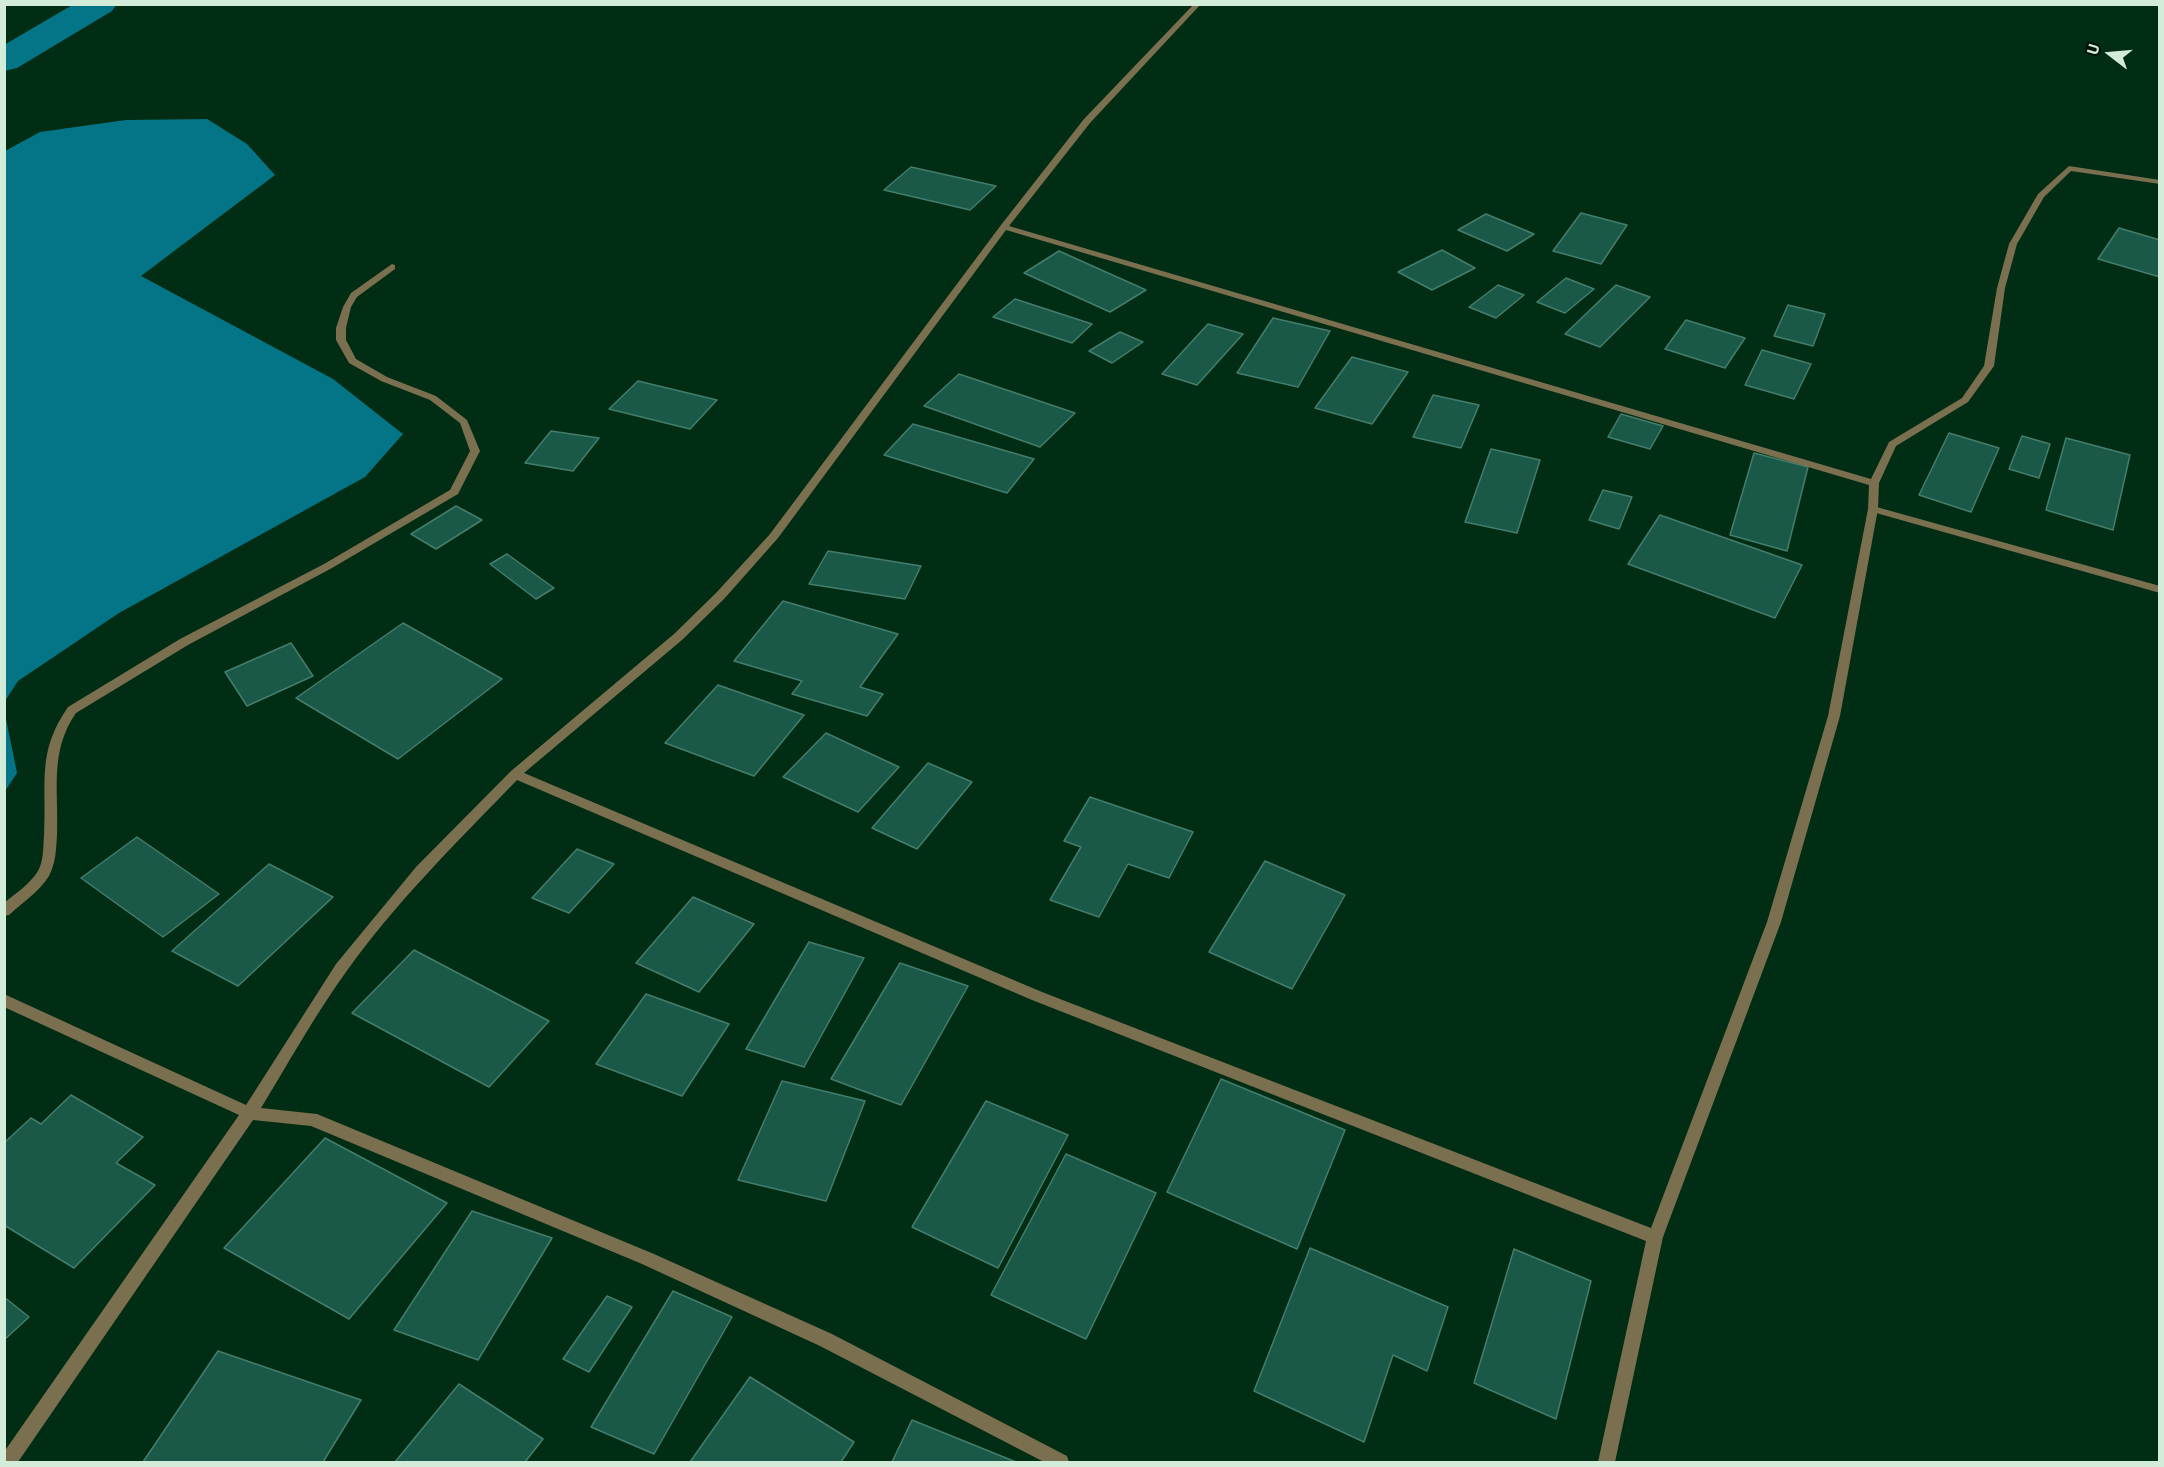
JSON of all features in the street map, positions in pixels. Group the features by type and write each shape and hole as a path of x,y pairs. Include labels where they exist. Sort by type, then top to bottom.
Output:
{"street":[{"path":"9,1462 249,1113 341,968 374,926 421,872 515,774 678,637 720,596 774,536 1004,227 1087,121 1198,4"},
{"path":"1607,1462 1655,1237 1778,910 1834,716 1873,509 1874,483 1892,444 1965,400 1989,366 2001,288 2013,244 2041,196 2069,168 2160,182"},
{"path":"1004,227 1874,483"},
{"path":"4,911 39,879 46,868 52,800 49,765 59,725 72,710 184,642 328,566 454,492 475,451 464,422 433,398 384,379 352,361 341,340 341,328 347,307 354,295 393,267"},
{"path":"1873,509 2160,591"},
{"path":"515,774 1037,996 1655,1237"},
{"path":"4,1000 249,1113 312,1119 648,1259 826,1340 1061,1462"}],"water":[{"path":"207,119 247,144 275,175 141,276 333,379 403,434 365,477 119,613 18,681 5,701 5,151 40,132 126,120"},
{"path":"5,714 17,773 4,791"}],"building":[{"path":"911,167 996,186 970,210 884,190"},
{"path":"1581,213 1627,225 1601,264 1553,251"},
{"path":"1486,214 1534,234 1507,251 1458,230"},
{"path":"2119,228 2160,240 2160,277 2098,259"},
{"path":"1442,250 1475,268 1432,290 1398,272"},
{"path":"1059,251 1146,290 1110,312 1024,273"},
{"path":"1566,278 1594,289 1565,313 1537,302"},
{"path":"1498,285 1524,295 1496,318 1469,307"},
{"path":"1616,285 1650,297 1600,347 1565,334"},
{"path":"1015,299 1092,324 1072,343 993,317"},
{"path":"1788,305 1825,314 1813,346 1774,336"},
{"path":"1273,318 1330,331 1298,387 1237,373"},
{"path":"1686,320 1745,338 1725,368 1665,349"},
{"path":"1208,324 1243,334 1197,385 1162,374"},
{"path":"1120,332 1143,342 1112,363 1089,351"},
{"path":"1762,350 1811,364 1794,399 1745,385"},
{"path":"1352,357 1408,372 1372,424 1315,408"},
{"path":"959,374 1075,413 1040,447 924,406"},
{"path":"638,381 717,400 690,429 609,409"},
{"path":"1433,395 1479,405 1461,448 1413,437"},
{"path":"1621,414 1663,426 1650,449 1608,437"},
{"path":"913,424 1034,459 1007,493 884,455"},
{"path":"551,431 599,438 573,471 525,463"},
{"path":"1949,433 1999,448 1971,512 1919,495"},
{"path":"2022,436 2050,444 2039,478 2009,469"},
{"path":"2066,438 2130,455 2113,530 2046,510"},
{"path":"1491,449 1540,460 1517,533 1465,522"},
{"path":"1754,453 1808,467 1787,551 1730,535"},
{"path":"1603,490 1632,497 1619,529 1589,520"},
{"path":"456,506 482,520 436,549 411,534"},
{"path":"1660,515 1802,565 1775,618 1628,564"},
{"path":"828,551 921,566 905,599 809,584"},
{"path":"507,554 554,588 536,599 490,564"},
{"path":"783,601 898,634 860,687 883,694 867,716 792,694 802,681 734,661"},
{"path":"403,623 502,679 398,759 296,698"},
{"path":"291,643 313,676 247,706 225,672"},
{"path":"718,685 804,715 754,776 665,743"},
{"path":"826,733 899,767 858,812 783,777"},
{"path":"928,763 972,782 917,849 872,828"},
{"path":"1090,797 1193,832 1169,878 1128,864 1099,917 1050,900 1081,847 1064,841"},
{"path":"137,837 219,894 163,937 81,878"},
{"path":"577,849 614,864 569,913 532,898"},
{"path":"1265,861 1345,895 1292,989 1209,952"},
{"path":"269,864 333,897 238,986 172,951"},
{"path":"693,897 754,924 699,992 636,963"},
{"path":"809,942 864,958 804,1067 746,1049"},
{"path":"414,950 549,1021 489,1087 352,1013"},
{"path":"900,963 968,986 901,1105 831,1079"},
{"path":"646,994 729,1024 682,1096 596,1064"},
{"path":"1221,1079 1345,1130 1297,1249 1167,1192"},
{"path":"782,1081 865,1101 826,1201 738,1180"},
{"path":"71,1095 143,1137 116,1163 155,1185 74,1268 4,1225 4,1143 31,1118 41,1124"},
{"path":"986,1101 1068,1135 998,1268 912,1227"},
{"path":"325,1138 447,1203 349,1319 224,1248"},
{"path":"1066,1154 1156,1193 1086,1339 991,1295"},
{"path":"472,1211 552,1238 478,1360 394,1330"},
{"path":"1310,1248 1448,1307 1427,1371 1393,1355 1364,1442 1254,1391"},
{"path":"1514,1249 1591,1281 1556,1419 1474,1383"},
{"path":"673,1291 732,1317 654,1454 591,1427"},
{"path":"607,1296 632,1307 589,1372 563,1359"},
{"path":"4,1297 29,1317 4,1340"},
{"path":"218,1351 361,1400 323,1462 143,1462"},
{"path":"750,1377 854,1442 841,1462 690,1462"},
{"path":"459,1384 543,1439 525,1462 395,1462"},
{"path":"912,1420 1016,1462 892,1462"}],"waterway":[{"path":"4,60 100,4"}]}
